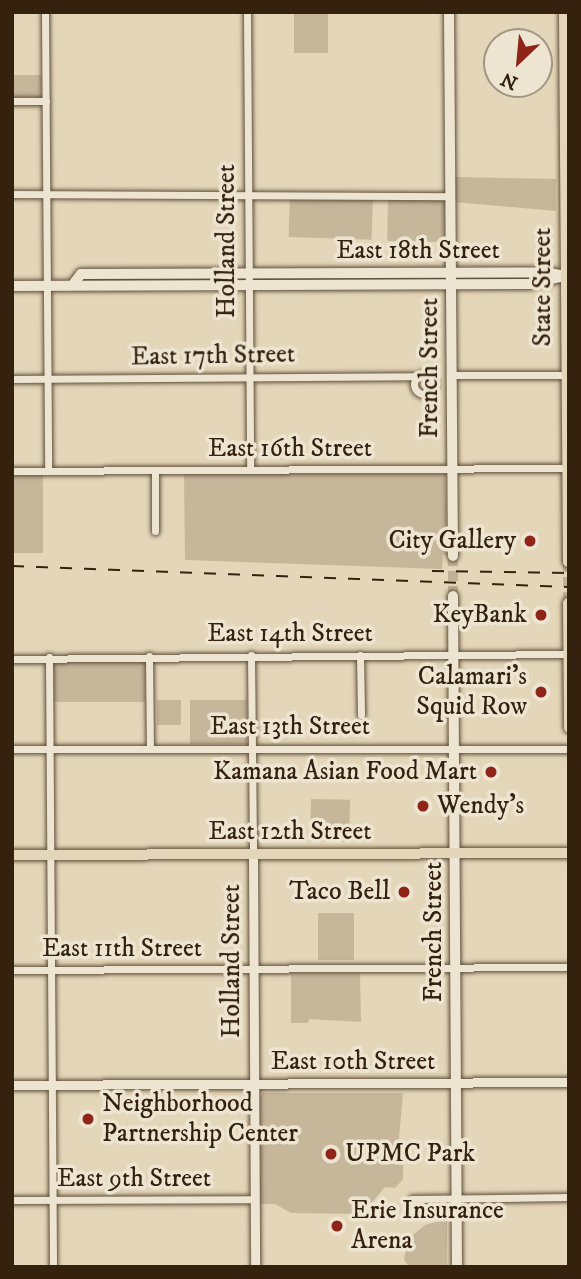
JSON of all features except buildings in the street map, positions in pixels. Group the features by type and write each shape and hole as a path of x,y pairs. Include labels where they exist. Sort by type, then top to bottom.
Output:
{"main road":[{"name":"French Street","path":"449,12 453,556"},
{"name":"State Street","path":"564,12 568,562"},
{"name":"East 18th Street","path":"74,283 81,274 545,272 567,276"},
{"name":"East 18th Street","path":"12,286 74,283 530,284 567,276"},
{"name":"French Street","path":"453,596 457,1267"},
{"path":"568,603 569,728"},
{"name":"East 12th Street","path":"12,855 569,853"}],"street":[{"path":"45,12 48,471"},
{"name":"Holland Street","path":"247,12 250,470"},
{"path":"12,102 46,101"},
{"path":"12,194 248,192 450,196"},
{"path":"451,375 566,375"},
{"name":"East 17th Street","path":"12,379 415,376"},
{"name":"East 16th Street","path":"12,471 567,468"},
{"path":"155,470 155,531"},
{"name":"East 14th Street","path":"12,659 568,654"},
{"name":"Holland Street","path":"251,655 255,1267"},
{"path":"360,655 360,715"},
{"path":"149,656 150,749"},
{"path":"49,657 53,1267"},
{"name":"East 13th Street","path":"12,749 569,749"},
{"name":"East 11th Street","path":"12,970 569,967"},
{"name":"East 10th Street","path":"12,1085 569,1082"},
{"path":"412,1199 569,1197"},
{"name":"East 9th Street","path":"12,1200 255,1199"}],"shaded area":[{"path":"294,12 328,12 328,53 294,53"},
{"path":"14,75 41,75 41,97 14,97"},
{"path":"454,177 556,179 556,211 454,202"},
{"path":"290,195 373,198 371,240 289,237"},
{"path":"388,197 445,198 444,242 387,241"},
{"path":"184,474 445,474 447,555 443,555 442,569 185,560"},
{"path":"12,475 43,475 43,553 12,553"},
{"path":"53,661 145,661 145,702 53,702"},
{"path":"157,700 181,700 181,725 157,725"},
{"path":"190,700 247,700 247,744 190,744"},
{"path":"311,799 350,800 349,842 310,841"},
{"path":"318,913 354,913 354,960 318,960"},
{"path":"291,973 360,973 361,1022 309,1019 308,1023 291,1023"},
{"name":"UPMC Park","path":"263,1093 403,1093 398,1150 403,1150 403,1179 395,1188 385,1187 362,1214 291,1213 275,1204 260,1204 258,1100"},
{"path":"447,1219 447,1267 409,1267 404,1259 408,1239 425,1225"}],"tunnel":[{"path":"453,556 453,596"},
{"path":"568,562 568,603"}],"railway":[{"path":"12,566 569,587"},
{"path":"432,571 569,573"}],"place":[{"name":"City Gallery","path":"530,541"},
{"name":"KeyBank","path":"541,615"},
{"name":"Calamari's Squid Row","path":"541,692"},
{"name":"Kamana Asian Food Mart","path":"491,772"},
{"name":"Wendy's","path":"423,806"},
{"name":"Taco Bell","path":"404,892"},
{"name":"Neighborhood Partnership Center","path":"88,1119"},
{"name":"UPMC Park","path":"331,1154"},
{"name":"Erie Insurance Arena","path":"337,1226"}]}
